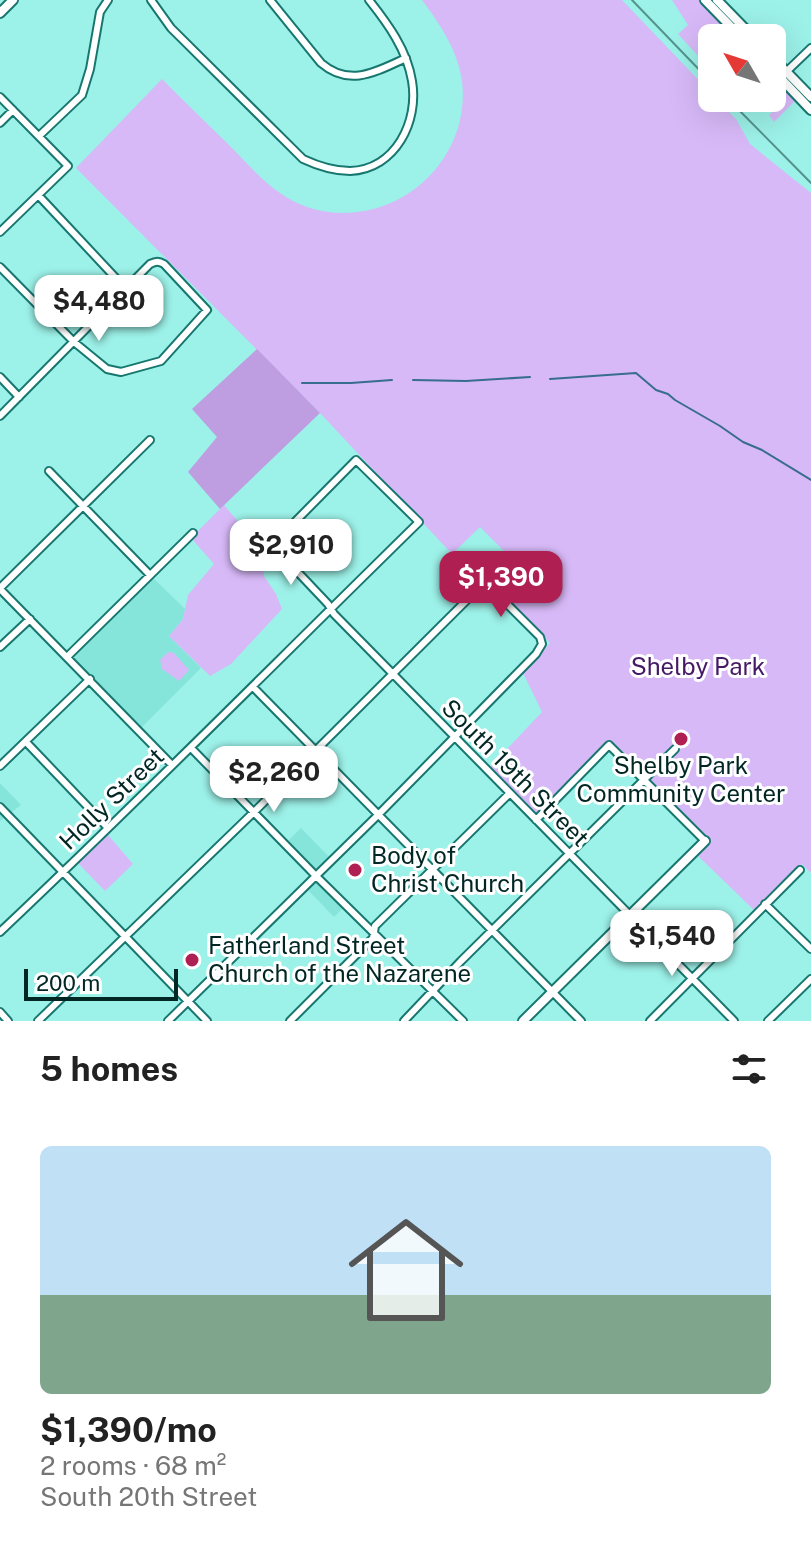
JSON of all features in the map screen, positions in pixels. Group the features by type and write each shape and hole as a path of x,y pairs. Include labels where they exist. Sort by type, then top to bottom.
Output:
{"street":[{"path":"0,13 13,0"},
{"path":"39,136 82,95 100,12 108,0"},
{"path":"151,0 171,28 303,159 319,166 354,171 372,166 396,147 411,122 413,106 412,81 406,58 388,25 369,0"},
{"path":"270,0 330,71 361,76 406,58"},
{"path":"705,0 728,24"},
{"path":"717,0 740,24"},
{"path":"786,71 811,48"},
{"path":"786,76 811,97"},
{"path":"786,78 811,110"},
{"path":"0,97 68,166 0,232"},
{"path":"0,123 13,110"},
{"path":"39,196 126,289"},
{"path":"0,267 74,342 107,369 121,372 161,361 207,310 164,264 160,261 150,264 74,342 0,416"},
{"path":"0,377 19,397"},
{"path":"150,440 0,588 172,765"},
{"name":"South 19th Street","path":"419,522 356,460 280,537 274,547 334,614 734,1021"},
{"path":"49,471 150,575"},
{"name":"Holly Street","path":"0,932 419,522"},
{"path":"67,657 193,533"},
{"path":"38,1021 485,582 539,636 542,644 521,672 168,1021"},
{"path":"0,647 30,619"},
{"path":"0,766 90,679"},
{"path":"253,687 581,1021"},
{"path":"26,742 108,828"},
{"path":"523,1021 705,841 609,745 536,820"},
{"path":"191,748 463,1021"},
{"path":"404,1021 675,749"},
{"path":"290,1021 373,938 375,926 509,794"},
{"path":"0,807 207,1021"},
{"path":"650,1021 800,870"},
{"path":"765,904 811,949"},
{"path":"768,1021 811,979"},
{"path":"0,1012 8,1021"}],"shaded area":[{"path":"257,349 320,413 220,509 188,472 217,437 192,409"},
{"path":"150,575 185,609 183,619 169,636 201,668 139,730 68,657"},
{"path":"0,783 21,805 0,821"},
{"path":"301,828 332,860 317,876 346,905 334,917 305,887 316,876 285,844"}],"green space":[{"name":"Shelby Park","path":"422,0 622,0 698,79 698,112 729,112 750,144 811,193 811,873 802,864 754,910 697,855 710,841 609,740 536,814 489,768 542,712 523,673 550,643 487,580 509,556 480,527 452,554 320,413 76,168 162,79 264,180 295,202 337,213 367,211 394,201 419,186 439,165 453,140 462,112 462,81 457,59 442,28"},
{"path":"672,0 700,0 723,24 698,24 698,56 678,34 688,25"},
{"path":"786,90 796,100 786,110"},
{"path":"773,112 784,112 774,122 769,115"},
{"path":"224,505 260,547 264,576 282,609 231,664 210,676 169,636 183,619 188,595 214,564 191,538"},
{"path":"168,652 174,653 189,670 179,681 162,669 160,660"},
{"path":"108,835 133,864 105,891 78,863"}],"waterway":[{"path":"550,379 636,373 656,390 668,394 743,442 811,480"},
{"path":"413,380 530,377"},
{"path":"302,383 392,380"}],"railway":[{"path":"632,0 698,68"},
{"path":"741,112 811,183"}],"place":[{"name":"Shelby Park Community Center","path":"681,739"},
{"name":"Body of Christ Church","path":"355,870"},
{"name":"Fatherland Street Church of the Nazarene","path":"192,960"}]}
